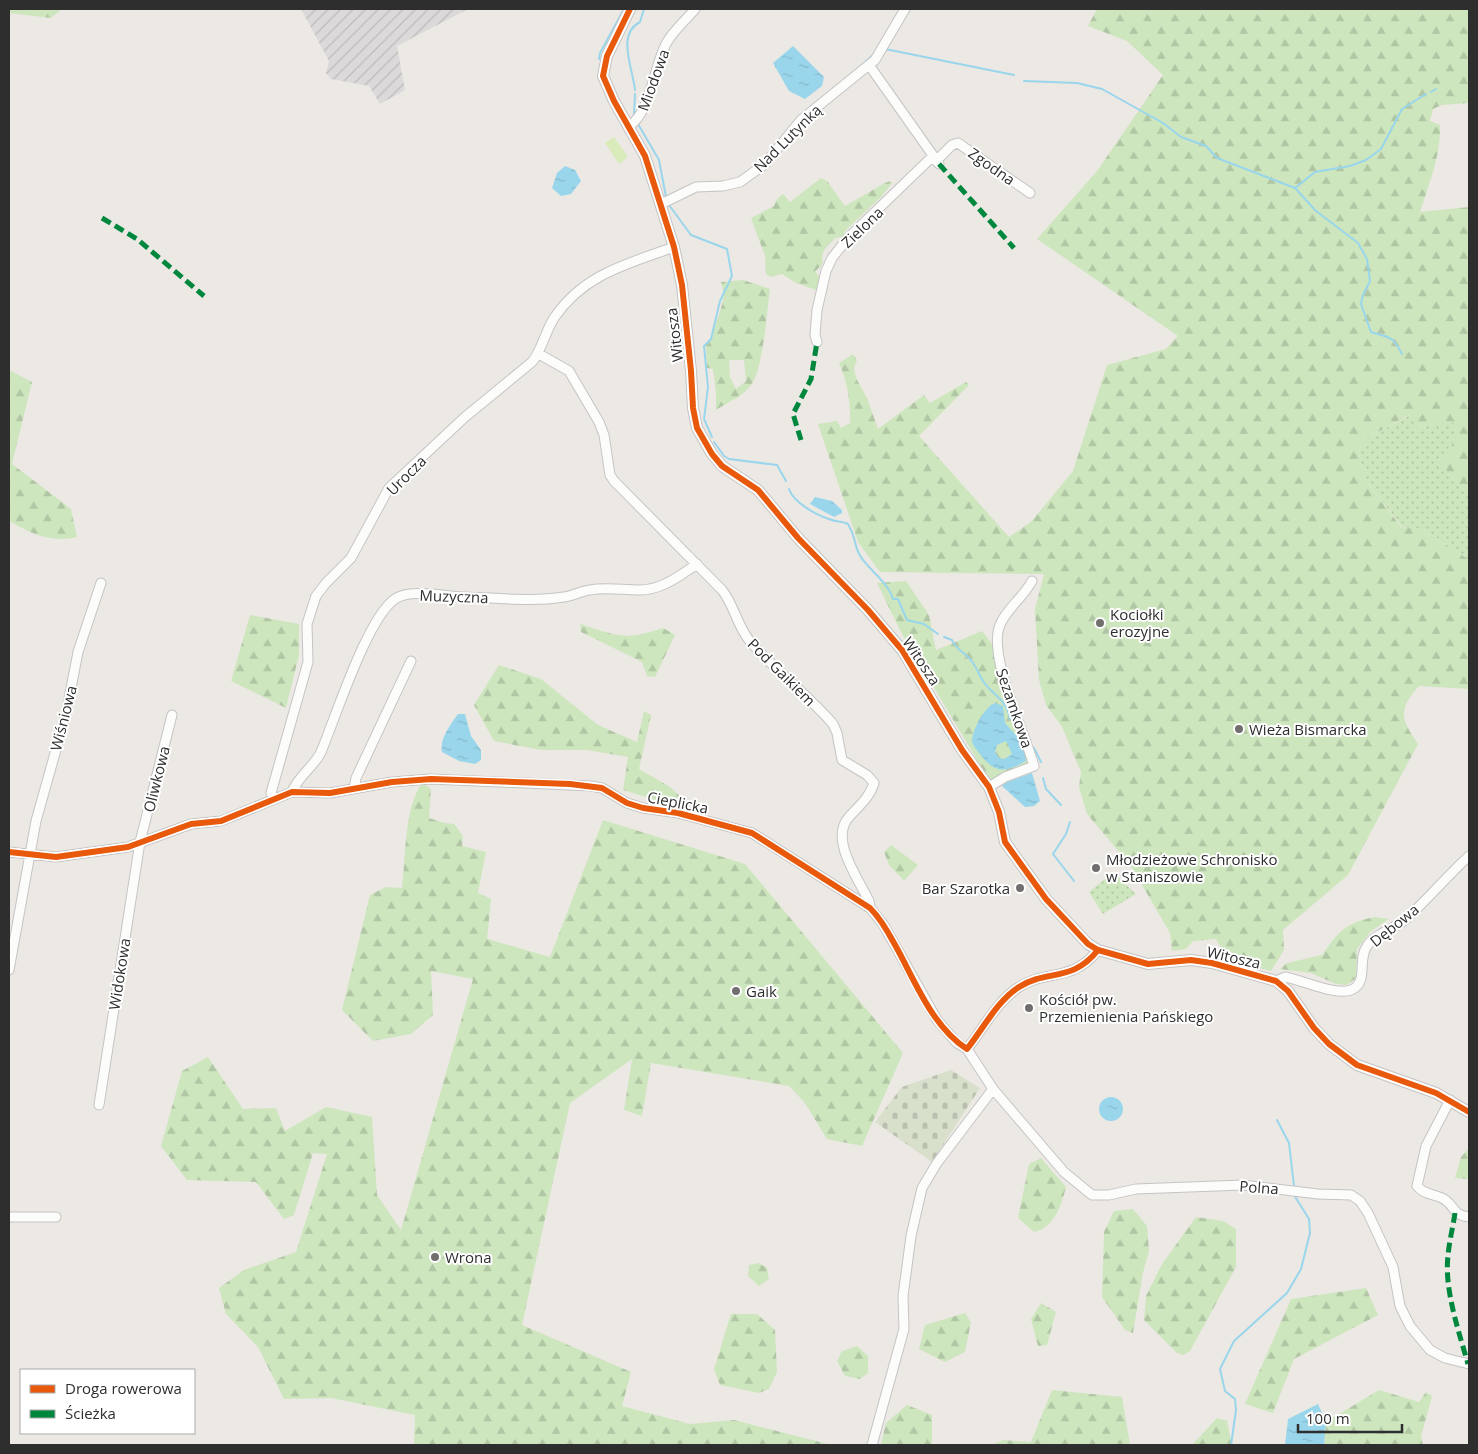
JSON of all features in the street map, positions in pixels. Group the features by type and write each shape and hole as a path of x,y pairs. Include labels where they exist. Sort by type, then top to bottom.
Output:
{"street":[{"name":"Witosza","path":"630,9 607,56 604,76 614,101 645,156 674,247 682,285 693,408 697,428 705,444 722,466 758,490 798,538 868,610 902,650 962,750 989,787 999,812 1005,842 1015,858 1049,902 1088,944 1098,950 1148,964 1190,960 1212,963 1276,981 1288,991 1314,1028 1330,1044 1357,1064 1450,1100 1469,1112"},
{"name":"Miodowa","path":"629,126 635,122 642,111 668,40 695,9"},
{"name":"Nad Lutynką","path":"661,204 696,187 723,186 747,177 770,158 801,120 880,54 890,32 905,9"},
{"path":"869,65 936,160"},
{"name":"Zgodna","path":"952,145 958,143 962,145 1030,193"},
{"name":"Zielona","path":"817,342 815,335 817,310 826,271 832,258 847,238 952,145"},
{"name":"Urocza","path":"274,798 271,793 308,662 307,624 316,596 351,558 389,488 539,354 543,338 554,318 582,288 609,270 674,247"},
{"name":"Pod Gaikiem","path":"539,354 569,371 600,422 610,475 614,481 644,514 697,564 728,598 743,632 761,654 833,724 842,760 867,775 874,783 870,794 845,822 841,832 842,844 869,901 870,908"},
{"name":"Muzyczna","path":"292,792 295,784 320,754 364,646 382,613 395,599 402,595 547,599 566,597 591,590 641,590 665,584 697,564"},
{"name":"Sezamkowa","path":"989,787 1005,777 1034,766 1012,704 998,654 997,638 1002,620 1026,593 1032,581"},
{"name":"Wiśniowa","path":"9,970 30,854 66,714 78,652 101,583"},
{"path":"354,789 356,778 411,661"},
{"name":"Oliwkowa","path":"140,842 172,715"},
{"name":"Cieplicka","path":"9,852 66,856 128,847 192,824 220,820 292,792 330,793 392,782 432,779 570,784 602,788 627,803 643,808 678,813 752,833 870,908 883,924 937,1020 957,1043 967,1049 993,1090"},
{"name":"Widokowa","path":"99,1105 140,842"},
{"name":"Dębowa","path":"1276,981 1285,977 1338,992 1353,989 1360,982 1362,958 1366,946 1407,919 1442,880 1469,856"},
{"path":"967,1049 1002,1002 1018,987 1030,982 1071,972 1088,962 1098,950"},
{"path":"872,1445 904,1329 903,1296 906,1270 916,1208 922,1188 937,1163 993,1090"},
{"name":"Polna","path":"993,1090 1064,1172 1092,1195 1109,1195 1136,1190 1243,1185 1351,1196 1360,1201 1368,1213 1393,1268 1400,1306 1410,1326 1430,1350 1445,1358 1469,1364"},
{"path":"1450,1100 1426,1146 1417,1186 1420,1190 1444,1199 1455,1213 1469,1217"},
{"path":"9,1217 56,1217"}],"shaded area":[{"path":"301,9 468,9 397,46 405,90 380,104 369,86 331,79 326,73 329,61"}],"green space":[{"path":"9,9 62,9 51,18 9,13"},
{"path":"1097,9 1469,9 1469,103 1442,105 1433,109 1430,121 1440,125 1439,148 1420,212 1469,207 1469,494 1449,475 1439,459 1450,455 1456,422 1433,424 1418,429 1409,415 1367,438 1358,449 1365,479 1401,527 1424,529 1469,560 1469,689 1419,686 1407,702 1404,715 1405,721 1418,744 1348,875 1283,930 1284,950 1271,971 1228,960 1216,939 1193,941 1186,949 1172,951 1170,933 1131,866 1087,814 1079,787 1081,772 1062,727 1046,705 1039,680 1035,609 1044,574 880,572 858,542 818,424 837,421 841,428 850,423 848,392 839,363 853,354 857,360 854,368 856,378 867,398 878,429 924,395 930,403 966,382 969,385 919,436 1009,537 1031,522 1073,471 1107,365 1166,349 1178,336 1037,239 1097,171 1163,75 1127,41 1088,26"},
{"path":"614,137 628,157 619,164 605,143"},
{"path":"821,178 827,181 845,206 883,184 890,181 892,183 882,196 845,231 843,237 835,238 825,249 822,263 815,271 820,278 819,291 796,283 782,274 771,277 766,274 765,256 751,218 774,206 777,199 783,194 790,202"},
{"path":"743,280 770,289 762,351 753,382 741,395 716,410 713,369 707,368 706,346 713,336 722,306 723,292 721,282","holes":["729,360 744,360 746,381 736,389 730,377"]},
{"path":"9,370 32,382 12,464 71,509 77,537 68,539 50,538 26,530 9,521"},
{"path":"1410,415 1418,429 1433,424 1457,422 1450,455 1439,459 1449,475 1469,494 1469,560 1424,529 1402,527 1365,479 1358,449 1367,438"},
{"path":"906,581 929,615 936,650 982,631 993,645 1007,700 1027,754 1027,764 989,780 902,634 877,583"},
{"path":"250,615 299,624 299,655 286,708 231,681"},
{"path":"580,624 603,632 621,635 639,635 663,628 675,635 655,677 647,676 642,662 581,632"},
{"path":"499,665 541,679 598,725 637,742 644,711 651,715 639,769 670,787 685,801 681,808 623,790 628,757 587,750 541,750 494,741 474,705"},
{"path":"422,783 431,789 429,818 454,824 463,836 462,846 486,852 478,893 491,899 487,939 550,957 603,820 745,864 903,1053 862,1146 827,1139 805,1103 789,1086 651,1063 642,1116 624,1110 632,1059 570,1103 522,1325 631,1372 622,1406 690,1424 734,1420 832,1445 414,1445 415,1415 331,1398 284,1399 258,1347 226,1314 219,1288 244,1270 296,1252 327,1154 313,1153 294,1215 284,1219 256,1182 187,1180 161,1146 182,1071 208,1057 243,1109 276,1108 285,1131 326,1107 372,1117 377,1195 401,1230 473,979 431,971 433,1015 411,1034 373,1041 342,1010 370,895 386,887 402,888 409,819 416,793"},
{"path":"891,845 918,865 904,881 889,865 884,852"},
{"path":"1113,872 1136,894 1103,914 1089,892"},
{"path":"1375,917 1389,919 1370,932 1357,949 1356,978 1347,985 1336,984 1311,973 1280,969 1287,963 1322,955 1344,929 1357,922"},
{"path":"951,1070 980,1088 932,1162 875,1122 902,1087"},
{"path":"1469,1148 1469,1179 1455,1178 1461,1157"},
{"path":"1041,1158 1066,1187 1062,1201 1052,1221 1047,1226 1034,1232 1018,1218 1029,1164"},
{"path":"1133,1209 1147,1226 1149,1251 1143,1272 1133,1333 1125,1330 1102,1297 1104,1232 1114,1211"},
{"path":"1196,1217 1223,1221 1236,1229 1236,1267 1190,1351 1184,1355 1177,1353 1144,1320 1146,1296 1162,1264"},
{"path":"759,1263 767,1268 769,1279 759,1286 748,1276 749,1265"},
{"path":"1366,1288 1378,1315 1294,1359 1273,1413 1245,1404 1291,1299"},
{"path":"1041,1303 1056,1312 1047,1345 1038,1346 1031,1319"},
{"path":"965,1313 971,1322 965,1352 945,1362 919,1349 925,1325"},
{"path":"731,1314 757,1314 775,1330 777,1372 769,1389 759,1393 720,1385 714,1369"},
{"path":"857,1346 868,1356 868,1373 860,1379 845,1376 837,1361 842,1351"},
{"path":"1052,1390 1122,1397 1130,1445 992,1445 1003,1440 1031,1442"},
{"path":"1379,1390 1419,1402 1426,1392 1432,1396 1421,1437 1423,1445 1324,1445 1326,1422"},
{"path":"907,1405 932,1415 932,1445 881,1445 886,1423"},
{"path":"1217,1418 1227,1421 1232,1445 1192,1445"}],"water":[{"path":"793,46 824,77 822,86 805,99 789,91 773,63"},
{"path":"565,166 575,170 581,181 571,194 561,196 552,188 557,173"},
{"path":"815,497 832,501 842,510 842,513 834,517 810,504"},
{"path":"995,703 1003,706 1005,723 1023,743 1026,761 1012,768 1001,770 985,761 972,741 983,713","holes":["1006,741 1012,754 1004,759 999,758 995,752 997,745"]},
{"path":"458,714 465,714 471,736 481,750 481,760 475,764 459,761 442,752 444,737"},
{"path":"1032,773 1040,801 1034,806 1025,807 1002,786 1007,782"},
{"path":"1111,1097 1116,1098 1122,1104 1122,1114 1116,1120 1111,1121 1106,1120 1100,1114 1099,1109 1100,1104 1106,1098"},
{"path":"1318,1404 1326,1422 1324,1445 1285,1445 1288,1419"}],"waterway":[{"path":"599,59 600,53 624,9"},
{"path":"635,90 627,43 633,28 640,22 644,9"},
{"path":"885,49 1014,75"},
{"path":"861,66 874,54"},
{"path":"1024,81 1077,83 1102,89 1163,123 1181,137 1206,146 1217,158 1295,188 1315,172 1350,166 1366,160 1381,149 1402,109 1426,94"},
{"path":"1431,92 1436,89"},
{"path":"634,115 635,94"},
{"path":"638,124 659,160 666,197"},
{"path":"1295,188 1316,211 1358,243 1367,259 1370,281 1361,304 1371,332 1393,340 1402,354"},
{"path":"669,205 691,235 727,249 732,276 720,301 711,339 704,346 708,387 704,419 712,437"},
{"path":"714,442 724,456 729,459 777,465 786,481"},
{"path":"789,489 795,499 812,511 831,520 848,524 860,555 886,585 893,599 898,599 907,620 924,624 938,634"},
{"path":"944,637 952,640 975,665 983,681 1006,706 1010,719"},
{"path":"1014,726 1017,730"},
{"path":"1034,748 1041,762"},
{"path":"1043,778 1046,789 1061,805"},
{"path":"1070,822 1066,834 1053,854 1074,881"},
{"path":"1277,1120 1289,1143 1294,1186"},
{"path":"1231,1445 1236,1410 1235,1399 1225,1391 1220,1369 1234,1341 1287,1293 1301,1269 1310,1233 1309,1219 1294,1195"}],"marked path":[{"path":"939,164 1014,248"},
{"path":"102,218 137,239 204,296"},
{"path":"801,440 793,414 811,379 817,342"},
{"path":"1455,1213 1447,1269 1448,1282 1453,1310 1468,1364"}],"cycle path":[{"path":"630,9 607,56 603,76 614,101 645,156 674,247 682,285 693,408 697,428 712,454 722,466 758,490 798,538 868,610 902,650 962,750 989,787 999,812 1005,842 1046,899 1088,944 1098,950 1148,964 1191,960 1212,963 1276,981 1288,991 1314,1028 1329,1044 1357,1065 1436,1093 1469,1112"},
{"path":"9,852 56,857 128,847 191,824 221,821 292,792 330,793 392,782 431,779 570,784 602,788 627,803 643,808 678,813 752,833 870,908 886,929 933,1015 943,1028 967,1049 997,1007 1011,993 1029,982 1079,967 1098,950"}],"place":[{"name":"Kociołki erozyjne","path":"1100,623"},
{"name":"Wieża Bismarcka","path":"1239,729"},
{"name":"Młodzieżowe Schronisko w Staniszowie","path":"1096,868"},
{"name":"Bar Szarotka","path":"1020,888"},
{"name":"Gaik","path":"736,991"},
{"name":"Kościół pw. Przemienienia Pańskiego","path":"1029,1008"},
{"name":"Wrona","path":"435,1257"}]}
